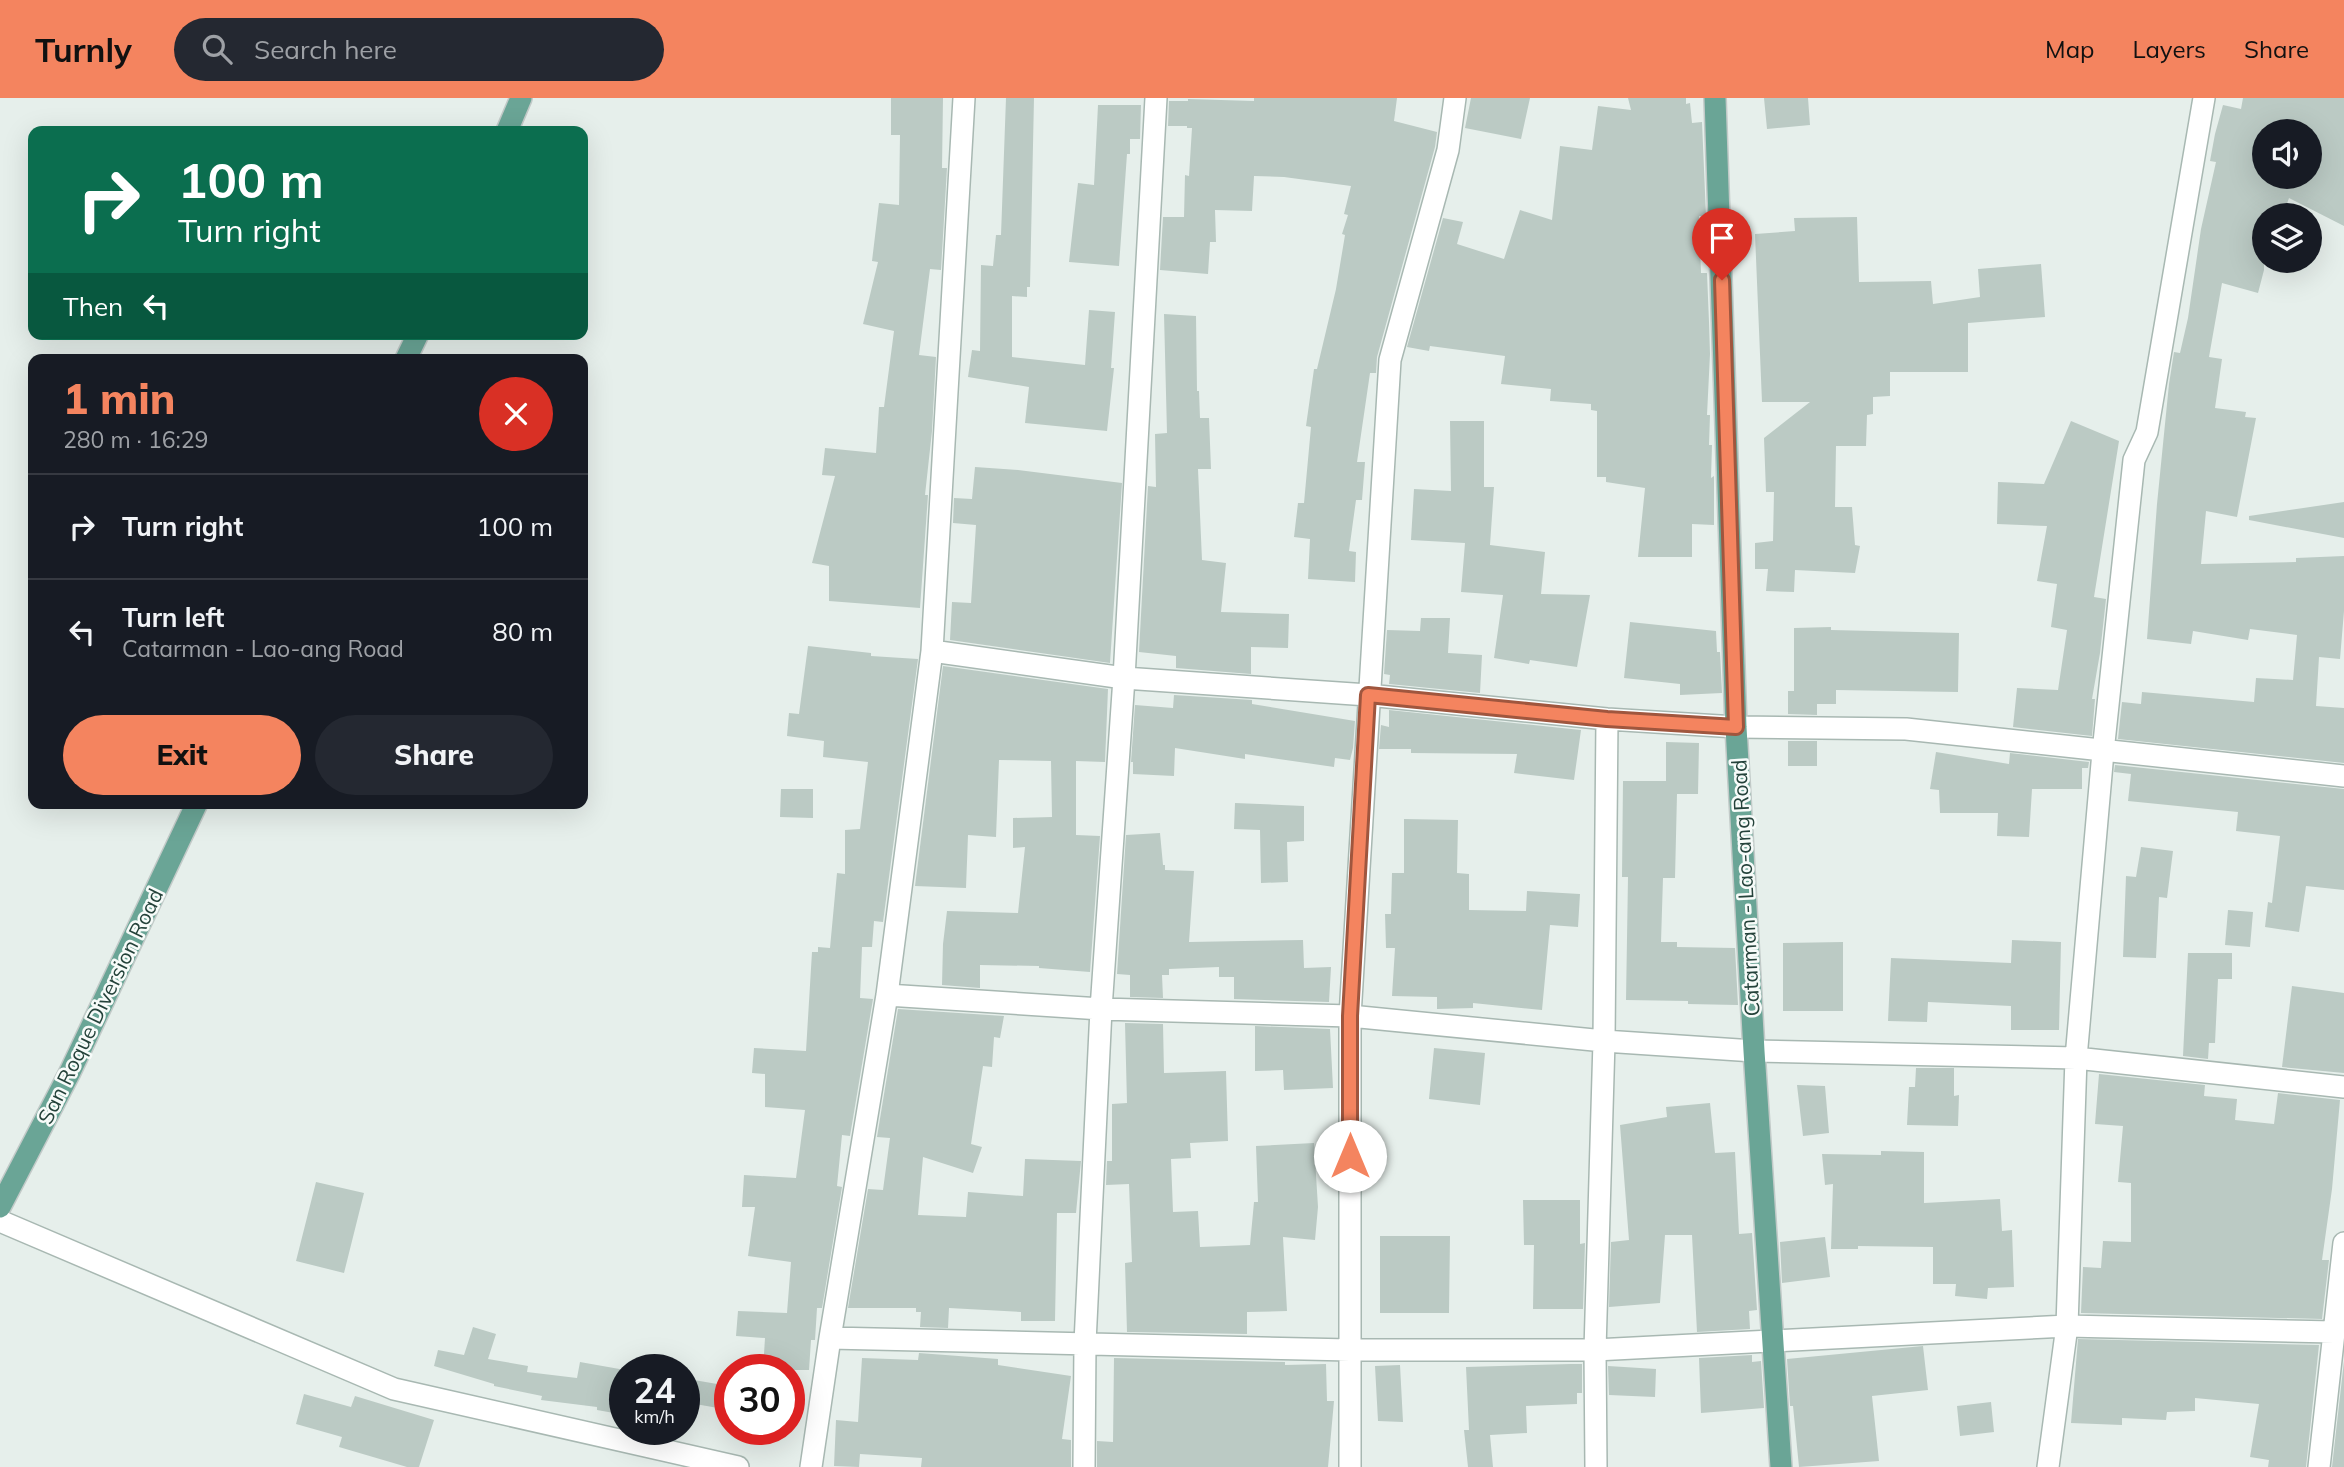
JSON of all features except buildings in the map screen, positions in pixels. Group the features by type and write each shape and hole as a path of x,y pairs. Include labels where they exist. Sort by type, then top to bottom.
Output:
{"main road":[{"path":"509,126 521,98"},
{"name":"Catarman - Lao-ang Road","path":"1715,98 1736,727 1781,1467"},
{"name":"San Roque Diversion Road","path":"0,1207 69,1074 195,809"}],"street":[{"path":"811,1467 887,995 932,650 964,98"},
{"path":"1084,1467 1085,1343 1101,1009 1124,678 1156,98"},
{"path":"1350,1467 1350,1016 1390,360 1448,150 1455,98"},
{"path":"2048,1467 2067,1326 2076,1058 2103,752 2134,460 2147,432 2204,98"},
{"path":"932,650 1124,678 1368,695 1607,719 1736,727 1906,729 2344,776"},
{"path":"1596,1467 1595,1350 1604,1041 1607,719"},
{"path":"887,995 1101,1009 1350,1016 1604,1041 1754,1051 2076,1058 2344,1087"},
{"path":"0,1221 394,1388 738,1467"},
{"path":"2319,1467 2344,1243"},
{"path":"830,1338 1350,1350 1595,1350 2067,1326 2334,1332"}],"route":[{"path":"1350,1156 1350,1016 1368,695 1607,719 1736,727 1722,280"}]}
